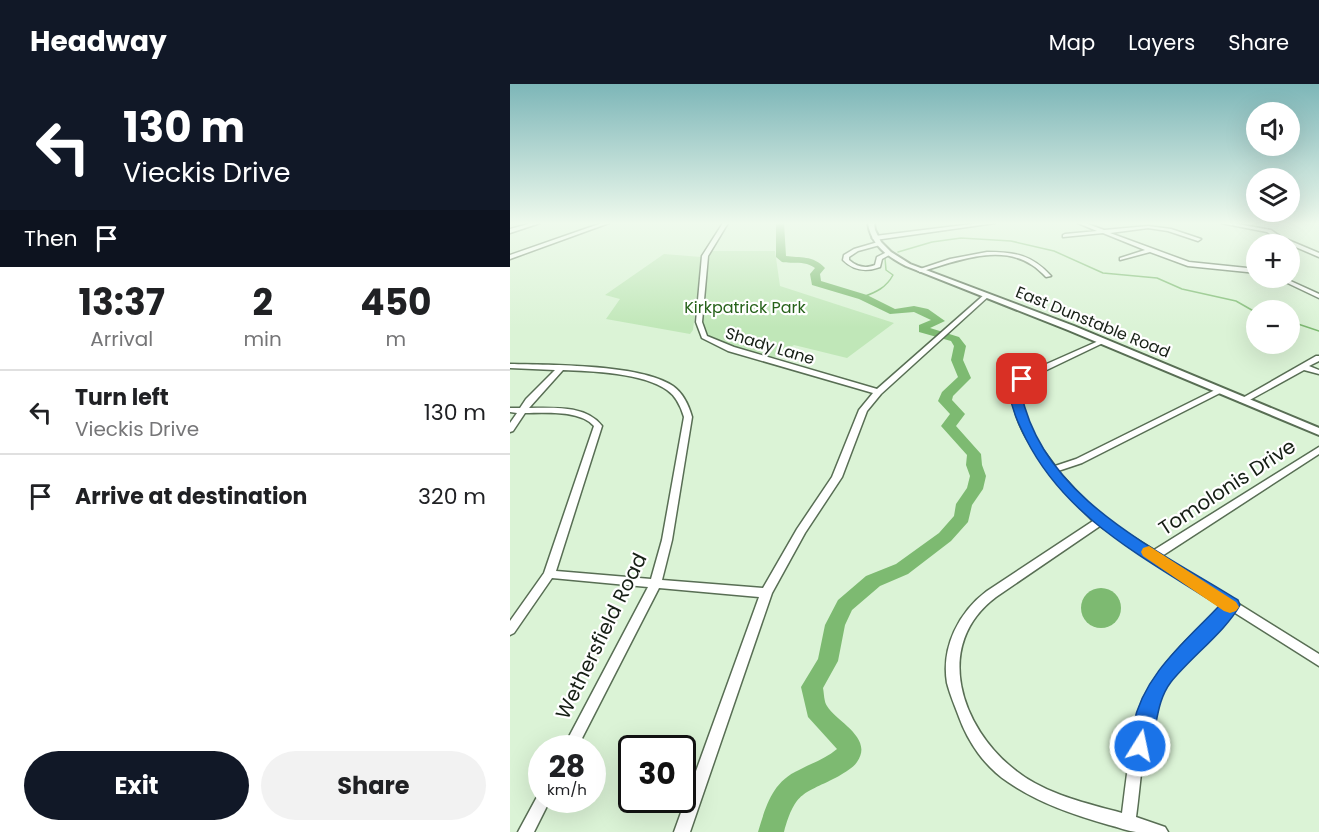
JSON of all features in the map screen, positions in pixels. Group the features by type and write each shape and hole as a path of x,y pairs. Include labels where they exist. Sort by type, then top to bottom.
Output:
{"street":[{"name":"Shady Lane","path":"705,258 699,322 704,337 731,349 878,392"},
{"path":"846,258 855,268 869,269 878,266 879,258"},
{"name":"East Dunstable Road","path":"898,258 920,270 1103,341 1319,432"},
{"path":"920,270 958,258"},
{"path":"1013,258 1029,261 1048,276"},
{"path":"1171,258 1188,264 1246,270"},
{"path":"1300,287 1319,296"},
{"path":"682,832 766,593 801,532 837,477 863,410 878,392 987,295"},
{"path":"1103,341 1027,376 1016,388 1018,410 1051,470 1077,501 1100,521 1319,661"},
{"path":"1243,400 1319,358"},
{"name":"Wethersfield Road","path":"510,366 613,372 654,380 674,390 687,411 688,422 667,540 655,584 577,735"},
{"path":"1303,367 1319,372"},
{"path":"510,429 522,411 560,369"},
{"path":"1051,470 1079,461 1220,391"},
{"path":"510,410 580,414 593,418 598,426 549,574 510,630"},
{"name":"Tomolonis Drive","path":"1155,555 1319,450"},
{"path":"1100,521 978,605 956,639 951,660 952,675 966,726 988,759 1005,774 1046,796 1160,832"},
{"path":"549,574 766,593"},
{"path":"1128,822 1146,715 1154,694 1174,665 1231,605"},
{"path":"526,832 536,813"}],"green space":[{"path":"658,258 701,258 693,330 690,334 606,319 620,299 605,295"},
{"name":"Kirkpatrick Park","path":"709,258 776,258 780,286 894,323 847,358 794,345 773,358 713,340 707,335 702,321"}],"shaded area":[{"path":"1101,588 1115,594 1121,608 1115,622 1101,628 1087,622 1081,608 1087,594"}],"waterway":[{"path":"771,832 776,814 787,792 797,783 834,765 849,754 848,742 816,710 812,687 828,661 835,625 845,605 873,581 902,569 945,537 962,518 964,504 975,489 978,476 974,465 974,454 948,426 958,414 945,401 947,395 965,378 957,360 960,346 955,339 923,330 923,327 939,321 924,311 914,309 894,312 863,297 816,283 815,274 820,268 816,264 808,260 785,260 782,258"},
{"path":"863,297 884,286 893,275 886,270 885,258"},
{"path":"1069,258 1103,273 1157,278 1182,289 1236,301 1246,307"},
{"path":"1300,325 1319,331"}],"slow traffic":[{"path":"1149,552 1231,605 1230,607"}],"route":[{"path":"1022,379 1015,392 1018,410 1043,459 1077,501 1100,521 1231,605 1164,677 1146,715 1140,746"}]}
